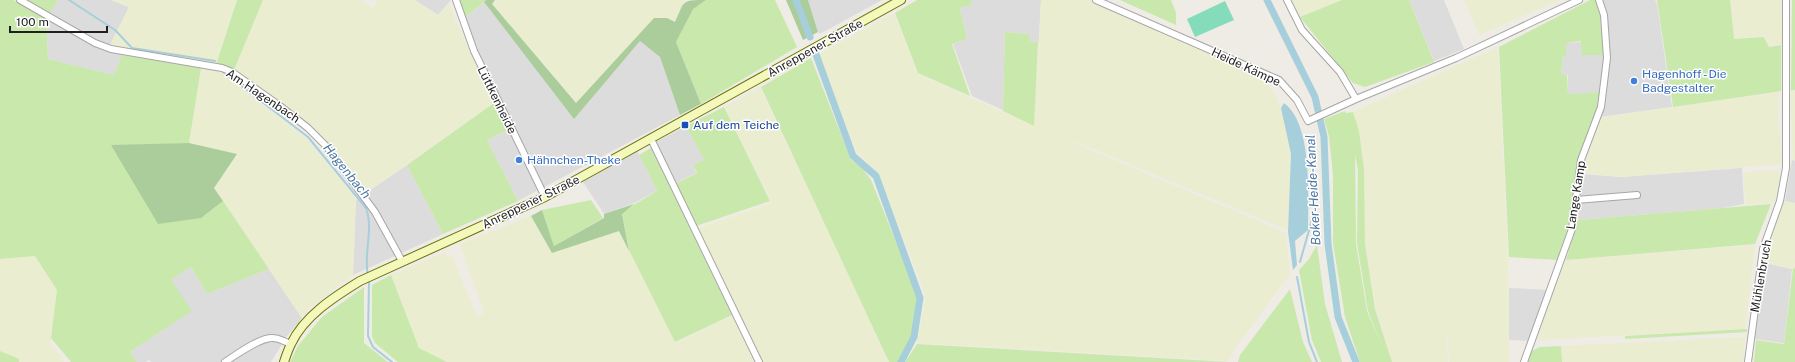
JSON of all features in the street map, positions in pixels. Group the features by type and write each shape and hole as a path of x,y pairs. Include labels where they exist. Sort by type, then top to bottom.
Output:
{"street":[{"name":"Am Hagenbach","path":"20,0 107,48 125,53 222,68 236,75 294,116 326,146 375,212 402,261"},
{"name":"Lüttkenheide","path":"456,0 474,51 545,197"},
{"name":"Anreppener Straße","path":"284,362 291,344 317,312 334,298 360,281 545,197 901,0"},
{"name":"Heide Kämpe","path":"1096,0 1279,80 1297,100 1308,121 1356,99"},
{"path":"1287,0 1302,30 1340,72 1356,99 1456,58 1579,0"},
{"name":"Lange Kamp","path":"1524,362 1572,229 1581,160 1601,107 1606,70 1606,43 1604,22 1599,0"},
{"name":"Mühlenbruch","path":"1748,362 1763,249 1780,201 1786,168 1786,0"},
{"path":"651,139 759,362"},
{"path":"1576,200 1637,195"},
{"path":"225,362 254,344 268,338 278,339 291,344"}],"shaded area":[{"path":"58,0 111,0 129,7 109,47 123,54 114,75 48,59 46,18"},
{"path":"415,0 451,0 438,15"},
{"path":"808,0 882,0 820,34 818,32"},
{"path":"971,0 1041,0 1039,42 1029,41 1029,34 1005,32 1003,110 972,96 953,44 967,39 960,8 972,5"},
{"path":"1409,0 1444,0 1464,49 1434,61"},
{"path":"1603,0 1655,0 1657,4 1672,107 1600,117 1606,92 1568,94 1568,75 1561,74 1563,56 1566,56 1566,43 1582,42 1582,55 1609,55 1610,44"},
{"path":"484,2 574,118 640,41 660,57 680,115 518,201 487,140 513,128 463,19"},
{"path":"686,126 704,160 693,165 696,173 674,184 654,143"},
{"path":"637,151 657,191 634,203 604,214 583,182"},
{"path":"1792,160 1795,161 1795,203 1785,201"},
{"path":"407,165 443,234 353,275 356,200"},
{"path":"1742,168 1744,204 1723,208 1578,220 1582,174 1621,177"},
{"path":"1765,263 1792,269 1784,343 1755,339"},
{"path":"191,267 207,294 269,269 302,318 287,336 271,362 152,362 149,360 146,362 137,362 130,352 168,327 171,280"},
{"path":"1509,288 1548,290 1530,341 1509,340"}],"green space":[{"path":"0,0 13,0 46,18 48,59 114,75 122,55 201,68 189,143 111,146 201,218 223,201 269,269 207,294 191,267 171,280 192,311 130,352 137,362 71,362 51,338 57,290 35,256 0,259"},
{"path":"25,0 58,0 49,14"},
{"path":"111,0 237,0 216,65 127,51 111,44 129,7"},
{"path":"237,0 263,0 234,70 216,65"},
{"path":"263,0 361,0 373,8 377,0 415,0 438,15 449,3 494,103 366,193 328,142 308,125 234,70"},
{"path":"457,0 486,0 463,19"},
{"path":"486,0 495,0 492,4 576,103 654,18 667,18 675,22 684,3 692,0 706,0 693,9 676,42 701,104 680,115 660,57 640,41 574,119 484,2"},
{"path":"495,0 687,0 683,3 675,22 667,18 654,18 576,103 492,4"},
{"path":"706,0 775,0 797,47 701,104 676,42 693,8"},
{"path":"786,0 808,0 818,32 803,40"},
{"path":"917,0 971,0 972,5 960,8 967,39 952,44 970,96 918,73 895,13"},
{"path":"1041,0 1089,0 1261,76 1274,93 1281,108 1287,129 1290,153 1291,179 1287,230 1099,151 1051,133 1286,233 1290,274 1232,353 1229,361 917,343 925,301 923,289 879,175 856,151 819,54 894,13 918,74 1034,126"},
{"path":"1120,0 1171,0 1176,13 1176,25"},
{"path":"1292,0 1341,0 1300,17"},
{"path":"1342,0 1409,0 1434,62 1365,87 1353,83 1300,17"},
{"path":"1464,0 1560,0 1479,35"},
{"path":"1590,0 1596,0 1602,15 1606,55 1582,55 1581,41 1566,43 1566,56 1563,56 1561,74 1567,75 1568,94 1601,92 1599,107 1579,160 1569,229 1559,260 1509,257 1499,47"},
{"path":"1657,0 1730,0 1734,39 1764,37 1769,47 1781,45 1781,91 1673,107"},
{"path":"1730,0 1781,0 1782,44 1769,46 1764,36 1734,39"},
{"path":"1792,0 1795,0 1795,90 1791,91"},
{"path":"1225,1 1234,20 1195,37 1187,19"},
{"path":"1005,32 1029,34 1029,41 1038,42 1034,126 1003,111"},
{"path":"1498,47 1508,257 1509,362 1449,362 1443,268 1448,362 1392,362 1376,309 1365,244 1364,169 1359,132 1353,112"},
{"path":"811,58 851,160 862,168 871,180 918,296 916,321 911,339 898,362 889,362 761,87"},
{"path":"201,68 216,69 307,139 356,200 353,275 312,306 302,318 214,188 189,143"},
{"path":"760,87 868,316 888,362 762,362 698,228 772,203 724,107"},
{"path":"1795,91 1795,160 1793,160 1790,92"},
{"path":"1779,92 1778,117 1782,164 1621,177 1584,173 1586,160 1602,117"},
{"path":"494,103 508,130 487,140 518,201 443,234 407,165"},
{"path":"724,107 770,201 696,226 675,184 697,173 693,165 704,160 686,126"},
{"path":"1345,111 1347,117 1346,113 1353,112 1359,131 1364,170 1365,244 1375,309 1392,362 1360,362 1345,317 1333,243 1333,175 1329,136 1324,119","holes":["1355,155 1358,170 1357,243 1368,311 1383,349 1367,311 1356,244"]},
{"path":"189,143 237,154 214,188 223,201 201,218 158,224 111,145"},
{"path":"651,148 732,315 675,342 629,250 622,213 657,191 639,155"},
{"path":"1777,170 1782,176 1774,203 1746,204 1743,172"},
{"path":"591,200 603,218 554,246 542,210"},
{"path":"1784,201 1795,203 1795,269 1765,263 1767,249"},
{"path":"634,204 622,214 629,251 619,231 552,253 531,216 542,210 554,246 604,218 604,214"},
{"path":"1771,204 1755,244 1566,260 1578,220"},
{"path":"531,216 552,253 619,231 685,362 447,362 419,348 391,275 445,252 447,257 452,256 477,316 484,313 460,244"},
{"path":"1317,245 1325,304 1342,362 1321,362 1312,340 1299,270 1309,259"},
{"path":"1755,245 1745,329 1537,340 1541,321 1566,260"},
{"path":"35,256 57,290 50,344 65,362 19,362 19,359 0,351 0,259"},
{"path":"1793,268 1795,269 1795,362 1754,362 1756,340 1784,344"},
{"path":"391,275 419,348 447,362 398,362 375,343 372,336 372,285"},
{"path":"364,287 364,343 388,362 290,362 298,346 322,317"},
{"path":"1290,289 1303,342 1312,362 1238,362 1240,355"},
{"path":"732,316 754,362 685,362 676,343"},
{"path":"1747,329 1747,332 1625,339 1625,336"},
{"path":"1745,337 1743,362 1562,362 1561,346"},
{"path":"917,344 1229,362 905,362"},
{"path":"1561,346 1562,362 1526,362 1531,351 1540,347"},
{"path":"0,351 19,359 19,362 0,362"}],"water":[{"path":"1284,103 1293,113 1300,127 1307,162 1308,230 1295,241 1297,265 1293,270 1288,232 1291,154 1281,108"}],"waterway":[{"name":"Hagenbach","path":"69,0 115,30 132,48 215,61"},
{"path":"796,0 810,37"},
{"name":"Boker-Heide-Kanal","path":"1267,0 1315,97 1324,137 1328,244 1338,317 1356,362"},
{"path":"814,49 853,156 876,176 920,298 914,337 901,362"},
{"name":"Hagenbach","path":"223,72 308,137 366,208 369,225 367,259 368,276"},
{"path":"1300,262 1315,209"},
{"path":"1297,277 1309,342 1317,362"},
{"name":"Hagenbach","path":"369,280 368,336 373,347 392,362"}],"place":[{"name":"Hagenhoff - Die Badgestalter","path":"1634,81"},
{"name":"Auf dem Teiche","path":"685,125"},
{"name":"Hähnchen-Theke","path":"519,160"}]}
